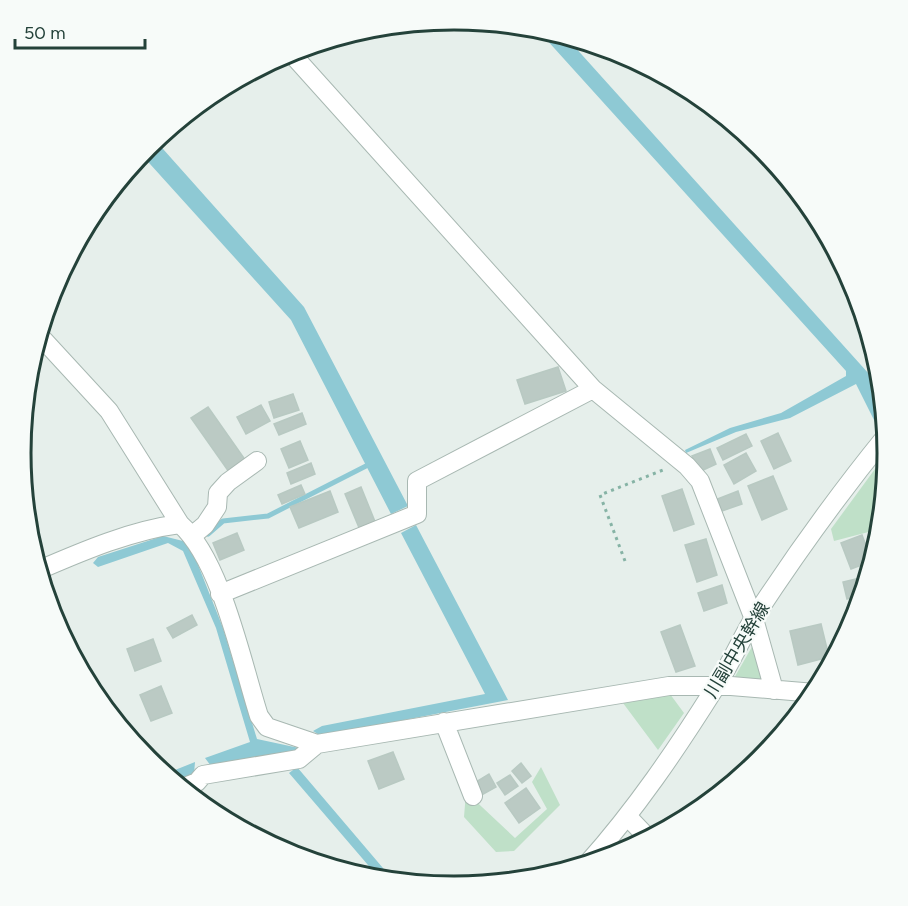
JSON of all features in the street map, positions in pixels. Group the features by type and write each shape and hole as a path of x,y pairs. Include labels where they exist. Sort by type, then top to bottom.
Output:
{"street":[{"path":"297,60 592,388 687,466 700,482 754,619 774,690"},
{"path":"46,342 109,411 186,530 202,549 220,594 259,716 267,727 317,744 669,686 717,686 803,692"},
{"path":"220,594 417,514 417,481 592,388"},
{"name":"川副中央幹線","path":"598,851 628,817 658,777 717,686 754,619 824,512 877,447"},
{"path":"47,567 160,526 186,530 211,516 217,507 218,493 228,482 257,461"},
{"path":"444,722 472,796"},
{"path":"191,784 197,782 203,775 299,759 308,754 317,744"},
{"path":"628,817 642,832"}],"path":[{"path":"625,561 600,495 662,470 671,455"}],"green space":[{"path":"877,467 870,532 834,541 831,529"},
{"path":"753,645 765,678 761,683 733,680"},
{"path":"670,694 684,713 658,750 623,703"},
{"path":"541,767 560,805 514,851 496,852 464,817 466,792 515,838 547,809 532,782"}],"water":[{"path":"547,40 576,48 870,376 876,424 856,384 790,418 736,432 686,453 685,450 730,428 781,413 846,376 846,371"},
{"path":"162,148 304,307 408,506 391,514 291,320 148,162"},
{"path":"416,525 508,700 321,736 313,731 322,726 485,694 401,533"},
{"path":"163,536 183,541 191,547 223,628 257,739 299,748 299,752 211,766 205,758 250,742 216,628 183,551 168,543 98,567 93,563 98,557"},
{"path":"195,762 194,774 184,778 174,770"},
{"path":"297,767 385,870 370,868 289,773"}],"building":[{"path":"558,367 566,391 525,404 517,380"},
{"path":"293,394 299,410 274,418 269,402"},
{"path":"261,405 270,421 246,434 237,417"},
{"path":"208,407 246,461 229,472 191,418"},
{"path":"302,413 306,424 279,435 274,424"},
{"path":"778,433 791,461 774,469 761,441"},
{"path":"746,434 752,446 723,460 717,448"},
{"path":"300,441 308,460 289,468 281,449"},
{"path":"710,449 716,464 699,472 692,456"},
{"path":"746,453 756,471 734,484 724,465"},
{"path":"311,463 315,474 291,484 287,473"},
{"path":"773,476 787,509 762,520 748,486"},
{"path":"301,485 305,494 282,504 278,495"},
{"path":"361,487 376,524 360,530 345,494"},
{"path":"682,489 694,524 674,531 662,496"},
{"path":"330,491 338,512 299,528 290,507"},
{"path":"738,491 742,504 719,512 715,500"},
{"path":"237,533 244,550 220,560 213,543"},
{"path":"862,535 867,547 862,565 851,569 841,543"},
{"path":"706,539 717,575 697,582 685,545"},
{"path":"858,578 852,598 847,599 843,582"},
{"path":"722,585 727,603 704,611 698,593"},
{"path":"192,615 197,625 173,638 167,628"},
{"path":"821,624 827,650 823,659 798,665 790,631"},
{"path":"680,625 695,666 676,672 661,632"},
{"path":"153,639 161,661 135,671 127,649"},
{"path":"161,686 172,713 151,721 140,695"},
{"path":"393,752 404,779 379,789 368,761"},
{"path":"521,763 531,776 522,783 512,771"},
{"path":"489,774 496,787 478,797 471,785"},
{"path":"510,775 518,786 505,795 497,783"},
{"path":"526,788 540,808 519,823 505,803"}],"waterway":[{"path":"208,534 223,521 268,516 366,466"}]}
